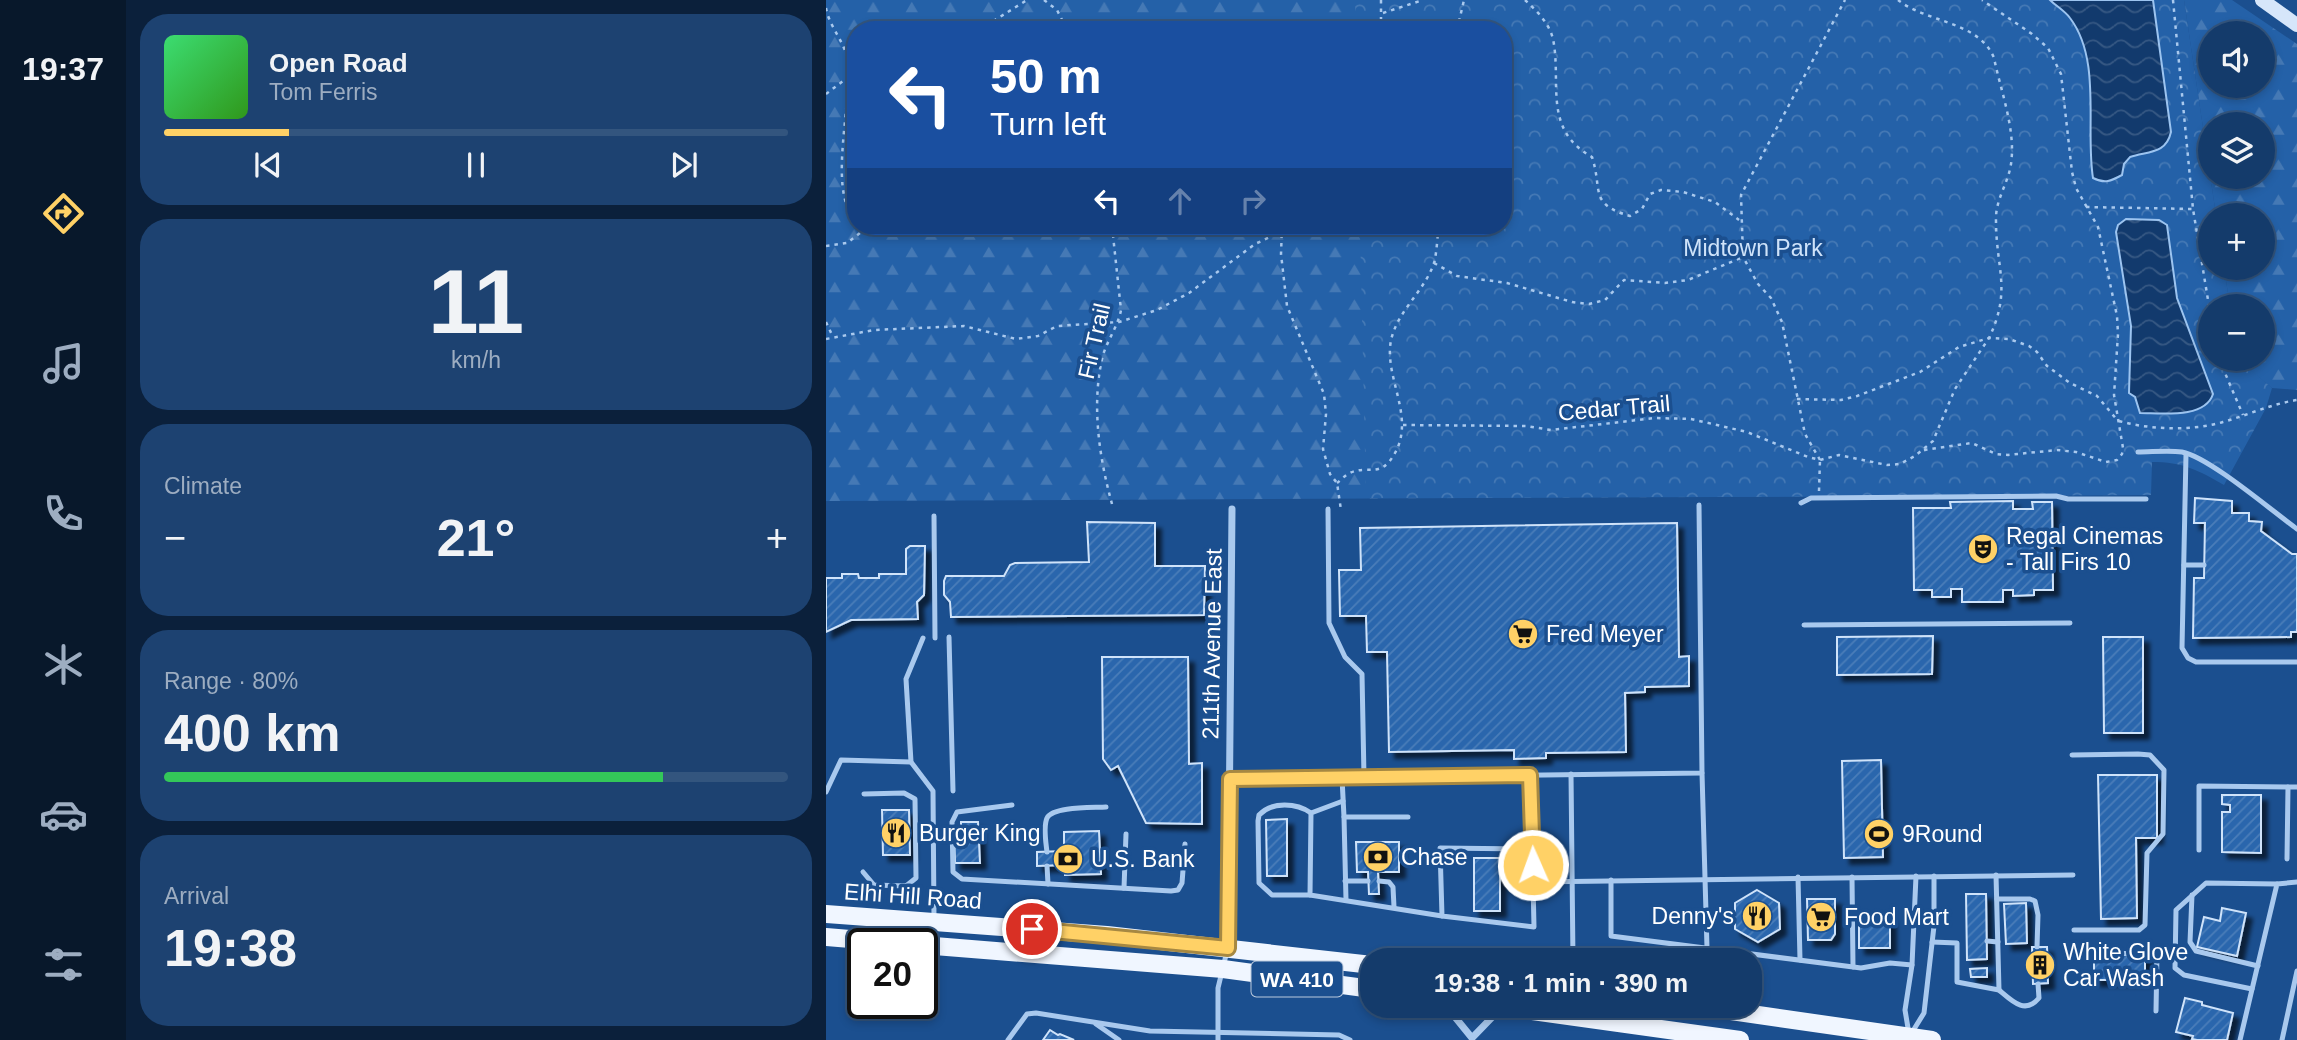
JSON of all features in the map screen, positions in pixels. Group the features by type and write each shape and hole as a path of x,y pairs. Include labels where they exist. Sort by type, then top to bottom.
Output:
{"main road":[{"path":"2262,0 2297,25"},
{"name":"Elhi Hill Road","path":"826,914 1107,935 1360,964"},
{"name":"Elhi Hill Road","path":"826,937 847,939"},
{"name":"WA 410","path":"938,946 1223,969 1360,987"},
{"path":"1762,1016 1909,1039 1932,1040"},
{"path":"1570,1018 1676,1035 1740,1040"}],"street":[{"name":"211th Avenue East","path":"1228,948 1232,509"},
{"path":"1455,1018 1471,1039 1491,1018"}],"lane":[{"path":"2138,452 2186,454 2211,465 2297,529"},
{"path":"2186,454 2182,648 2188,658 2196,662 2297,662"},
{"path":"1801,503 1811,498 2056,496 2068,499 2146,499"},
{"path":"1611,880 1611,936 1707,948 1699,505"},
{"path":"1328,509 1329,623 1345,657 1362,674 1364,777"},
{"path":"934,516 934,638"},
{"path":"2184,565 2204,565"},
{"path":"1804,625 2070,624"},
{"path":"949,637 953,790"},
{"path":"923,638 906,679 911,762 933,791 934,921"},
{"path":"2072,755 2150,755 2164,770 2163,834 2147,853 2145,925 2138,930 2074,930"},
{"path":"826,792 841,760 911,762"},
{"path":"1230,779 1702,773"},
{"path":"1311,813 1301,806 1270,806 1259,815 1259,883 1272,895 1310,895 1442,916 1534,927 1530,775"},
{"path":"1571,775 1573,948"},
{"path":"1342,778 1346,900"},
{"path":"2199,850 2199,786 2297,787"},
{"path":"2287,859 2288,787"},
{"path":"863,872 874,884 906,886 916,878 915,799 904,793 864,794"},
{"path":"1311,813 1343,801"},
{"path":"1012,805 957,812 952,822 954,872 962,879 1178,890 1182,883 1185,844"},
{"path":"1047,852 1046,820 1050,814 1060,810 1106,807"},
{"path":"1310,895 1311,813"},
{"path":"1344,817 1408,817"},
{"path":"1124,888 1126,834"},
{"path":"1442,916 1440,848 1532,849"},
{"path":"1047,866 1048,884"},
{"path":"1996,875 1999,990"},
{"path":"1534,882 2073,875"},
{"path":"1909,1039 1905,1010 1912,965 1916,876"},
{"path":"1909,1039 1924,1013 1932,942 1934,876"},
{"path":"1798,877 1800,960"},
{"path":"1852,877 1853,967"},
{"path":"1345,881 1368,881"},
{"path":"1379,881 1389,882 1393,887 1394,907"},
{"path":"2252,989 2184,975 2175,968 2176,909 2206,883 2297,882"},
{"path":"2241,1040 2277,884"},
{"path":"2192,895 2190,942 2196,951 2258,965"},
{"path":"1997,899 2035,901 2038,947"},
{"path":"1932,942 1967,942"},
{"path":"1987,942 1998,942"},
{"path":"1957,943 1957,982 1999,990 2018,1006 2034,1004 2039,998 2038,984"},
{"path":"2074,943 2081,950 2090,953 2157,954 2157,1011"},
{"path":"1218,1040 1219,988 1228,948"},
{"path":"1762,955 1853,967 1890,963 1912,965"},
{"path":"2282,1040 2297,971"},
{"path":"1008,1040 1027,1014 1150,1031 1218,1031 1293,1037 1339,1035 1350,1040"},
{"path":"1093,1022 1119,1040"}],"path":[{"path":"993,21 1027,0"},
{"path":"1044,0 1057,10 1062,21"},
{"path":"1381,0 1382,21"},
{"path":"1383,13 1423,0"},
{"path":"1459,21 1464,0"},
{"path":"1525,0 1543,17 1553,37 1554,91 1561,125 1578,149 1592,157 1597,172 1597,194 1610,211 1630,216 1642,209 1650,194 1661,190 1683,192 1715,202 1740,222"},
{"path":"1819,498 1820,460 1805,434 1782,322 1771,298 1758,284 1743,257 1741,195 1845,0"},
{"path":"1820,460 1839,455 1887,466 1900,464 1924,450 1933,441 1955,389 1989,338 2002,302 1995,218 2000,193 2008,177 2012,147 1994,58 1980,37 1927,16 1898,0"},
{"path":"1924,450 1972,443 1996,454 2057,450 2076,452 2105,462 2113,462 2122,454 2114,395 2117,316 2098,227 2076,188 2072,172 2064,88 2056,60 2032,33 1982,0"},
{"path":"2173,0 2193,209 2207,294"},
{"path":"826,8 847,56 847,78 838,149 839,194 847,215"},
{"path":"826,94 847,78"},
{"path":"2086,207 2193,209"},
{"path":"826,246 847,243 857,235"},
{"name":"Fir Trail","path":"1112,504 1101,454 1098,389 1104,355 1119,322 1121,298 1113,235"},
{"path":"826,339 874,330 964,326 1017,339 1038,336 1057,326 1119,322 1157,310 1189,293 1255,243 1274,235"},
{"path":"1281,235 1287,306 1324,394 1326,415 1323,449 1330,474 1338,483 1341,510"},
{"path":"1338,483 1348,474 1383,467 1396,452 1403,425 1390,347 1395,328 1434,263 1438,235"},
{"path":"1434,263 1457,276 1507,283 1572,302 1589,304 1605,300 1624,280 1665,283 1688,280 1743,257"},
{"path":"826,322 833,337"},
{"path":"1797,400 1842,400 1857,396 1920,372 1959,347 1989,338 2010,339 2029,346 2047,366 2070,383 2096,396 2118,421 2134,425 2206,426 2273,404 2297,400"},
{"path":"2224,371 2243,415"},
{"name":"Cedar Trail","path":"1403,425 1526,426 1551,430 1656,418 1691,419 1747,432 1820,460"}],"green space":[{"name":"Midtown Park","path":"826,0 1954,0 2151,495 826,501"},
{"name":"Midtown Park","path":"1355,0 2184,0 2201,112 2198,112 2198,189 2212,189 2214,203 2198,203 2198,280 2226,280 2228,294 2198,294 2198,371 2252,371 2272,388 2266,408 2224,485 2190,468 2173,463 2152,462 2151,495 1366,498 1360,235 1512,235 1512,21 1356,21"},
{"path":"2184,0 2232,0 2263,21 2198,21 2198,94"},
{"path":"2275,29 2297,44 2297,390 2272,388 2251,371 2275,371 2275,294 2228,294 2226,280 2275,280 2275,203 2214,203 2212,189 2275,189 2275,112 2201,112 2199,98 2275,98"}],"water":[{"path":"2050,0 2153,0 2171,132 2161,148 2130,157 2124,164 2122,175 2111,180 2093,178 2091,95 2086,54 2080,35 2068,15"},
{"path":"2126,219 2159,220 2167,225 2177,298 2198,354 2198,371 2204,371 2213,394 2201,408 2170,414 2140,413 2135,397 2129,393 2131,326 2116,232 2118,225"}],"building":[{"path":"2195,498 2232,501 2232,513 2249,513 2249,521 2262,522 2261,531 2292,554 2297,554 2297,632 2291,632 2291,637 2193,638 2194,578 2204,578 2205,523 2194,523"},
{"name":"Regal Cinemas - Tall Firs 10","path":"2013,501 2013,509 2033,509 2032,502 2052,502 2053,590 2034,590 2034,595 2013,596 2013,590 2003,590 2003,602 1962,602 1962,589 1951,589 1951,597 1932,597 1932,590 1914,590 1913,508 1951,508 1950,502"},
{"path":"1087,522 1155,523 1155,566 1205,566 1204,615 951,617 950,602 944,595 946,576 1004,576 1010,565 1015,563 1089,562"},
{"name":"Fred Meyer","path":"1677,523 1679,657 1689,656 1689,686 1645,687 1645,692 1625,693 1626,752 1546,753 1546,758 1514,759 1514,750 1389,752 1387,652 1367,652 1366,616 1340,616 1339,570 1361,570 1360,528"},
{"path":"910,546 925,546 924,595 917,602 918,619 851,620 826,632 826,578 842,578 842,574 858,574 859,578 879,578 879,574 906,574 906,549"},
{"path":"1933,636 1932,674 1837,675 1837,637"},
{"path":"2103,637 2143,637 2143,733 2104,733"},
{"path":"1102,657 1188,657 1189,764 1202,763 1202,824 1146,823 1118,766 1111,770 1103,759"},
{"path":"1881,760 1883,857 1844,858 1842,761"},
{"path":"2098,775 2157,775 2157,838 2136,838 2137,918 2101,919"},
{"path":"2222,795 2261,795 2261,853 2222,852 2222,812 2230,812 2230,805 2222,804"},
{"name":"Burger King","path":"882,810 909,810 910,855 883,855"},
{"path":"1287,819 1287,876 1267,876 1266,820"},
{"path":"961,822 978,822 980,863 955,863 954,828 961,828"},
{"name":"U.S. Bank","path":"1099,831 1101,874 1065,875 1065,865 1037,866 1037,852 1064,851 1064,832"},
{"name":"Chase","path":"1356,842 1399,842 1399,872 1378,872 1379,894 1369,894 1368,872 1357,872"},
{"path":"1474,858 1500,858 1500,911 1474,911"},
{"name":"Denny's","path":"1757,890 1779,903 1780,929 1758,942 1735,929 1735,903"},
{"path":"1966,894 1986,894 1987,959 1967,960"},
{"name":"Food Mart","path":"1807,899 1835,899 1835,934 1831,940 1808,940"},
{"name":"Food Mart","path":"2026,903 2027,943 2006,944 2004,904"},
{"path":"2222,908 2246,913 2237,956 2197,947 2204,917 2220,921"},
{"path":"1859,916 1890,916 1890,948 1859,948"},
{"name":"White Glove Car Wash","path":"2032,947 2047,947 2048,983 2033,984"},
{"path":"2094,955 2145,955 2145,980 2094,980"},
{"path":"1987,968 1987,977 1971,977 1970,969"},
{"path":"2185,998 2233,1013 2227,1040 2197,1040 2192,1039 2193,1036 2176,1032"},
{"path":"1050,1030 1058,1035 1074,1040 1043,1040"}],"place":[{"name":"Regal Cinemas - Tall Firs 10","path":"1983,549"},
{"name":"Fred Meyer","path":"1523,634"},
{"name":"Burger King","path":"896,833"},
{"name":"9Round","path":"1879,834"},
{"name":"Chase","path":"1378,857"},
{"name":"U.S. Bank","path":"1068,859"},
{"name":"Denny's","path":"1757,916"},
{"name":"Food Mart","path":"1821,917"},
{"name":"White Glove Car Wash","path":"2040,965"}],"route":[{"path":"1032,929 1228,948 1230,779 1530,775 1533,865"}]}
